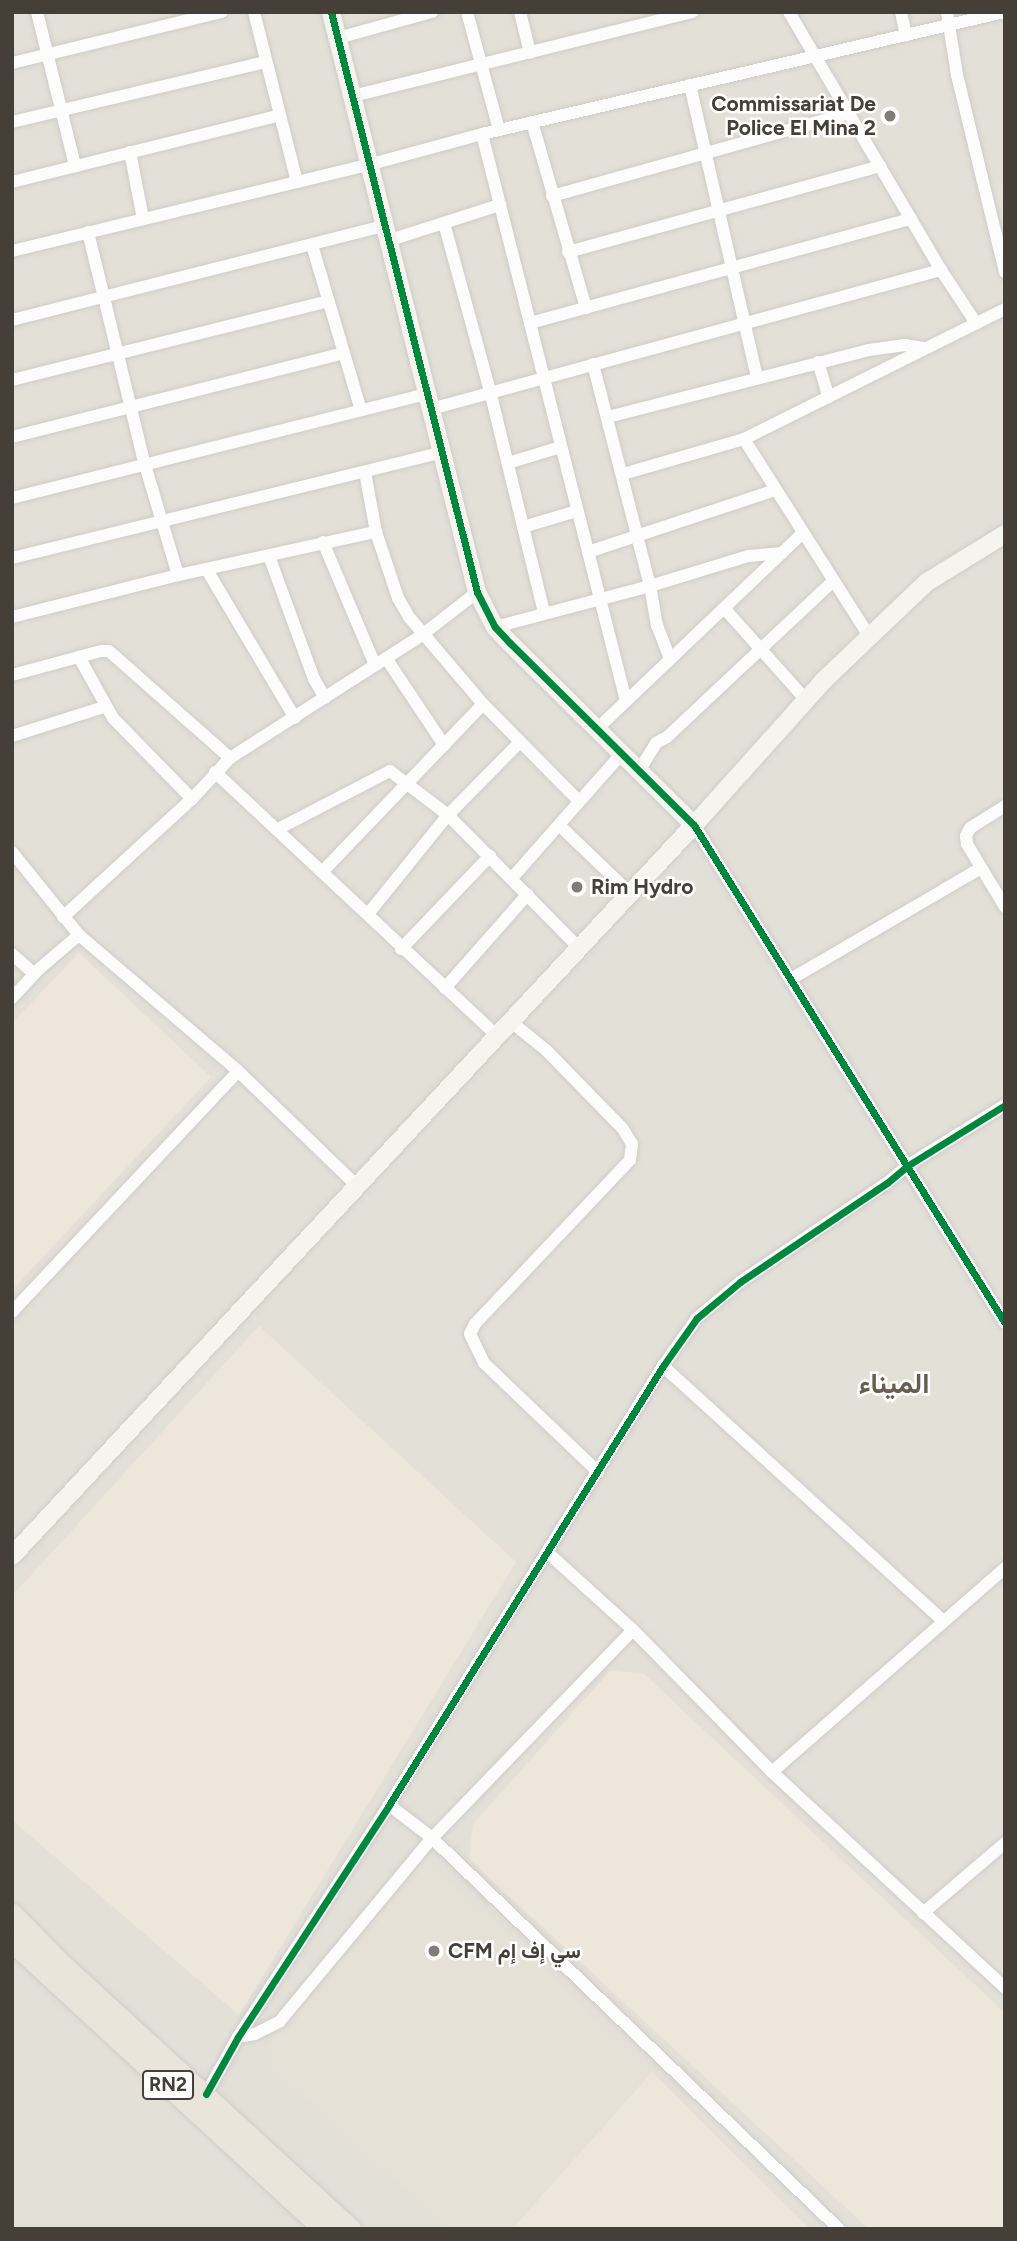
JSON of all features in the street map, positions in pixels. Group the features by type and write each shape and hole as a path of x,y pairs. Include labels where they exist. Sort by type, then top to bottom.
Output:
{"highway":[{"name":"RN2","path":"12,1914 60,1963 206,2094 350,2229"},
{"name":"RN2","path":"12,1941 324,2229"}],"main road":[{"path":"331,12 439,453 477,592 495,627 694,825"},
{"path":"12,1556 694,825 806,699 927,582 1005,534"}],"street":[{"path":"37,12 75,166"},
{"path":"12,63 222,12"},
{"path":"254,12 297,182"},
{"path":"338,38 432,12"},
{"path":"467,12 499,130"},
{"path":"520,12 530,53"},
{"path":"353,96 530,53 646,17 693,12"},
{"path":"789,12 941,271 976,323"},
{"path":"901,12 906,35"},
{"path":"947,12 1005,272"},
{"path":"12,251 368,165 482,134 1004,12"},
{"path":"12,122 266,62"},
{"path":"690,85 757,377"},
{"path":"552,196 849,113"},
{"path":"12,182 280,115"},
{"path":"532,122 586,308"},
{"path":"482,134 626,701"},
{"path":"130,152 143,219"},
{"path":"568,252 880,166"},
{"path":"12,320 312,245 444,223 500,205"},
{"path":"530,323 911,219"},
{"path":"444,223 490,391 544,613"},
{"path":"88,232 145,466 178,575"},
{"path":"312,245 361,410"},
{"path":"12,498 361,410 490,391 941,271"},
{"path":"12,380 328,301"},
{"path":"623,474 744,439 1005,309"},
{"path":"608,417 818,362 893,346 925,348"},
{"path":"12,438 131,410 344,353"},
{"path":"818,362 829,397"},
{"path":"593,363 623,474 657,625 670,659"},
{"path":"744,439 832,582 869,636"},
{"path":"508,463 561,447"},
{"path":"12,558 439,453"},
{"path":"365,472 376,532 398,598 422,635 483,704 579,801"},
{"path":"588,552 775,490"},
{"path":"523,527 577,511"},
{"path":"12,617 178,575 376,532"},
{"path":"598,728 802,534"},
{"path":"323,542 380,662 444,745"},
{"path":"495,627 650,586 748,556 782,553"},
{"path":"270,556 304,656 325,698"},
{"path":"207,570 295,718"},
{"path":"640,769 656,743 667,737 760,652 832,582"},
{"path":"63,917 192,799 230,758 422,635 477,592"},
{"path":"724,608 760,652 806,699"},
{"path":"12,675 101,651 116,654 230,758"},
{"path":"79,656 104,707 192,799"},
{"path":"323,871 483,704"},
{"path":"12,736 104,707"},
{"path":"368,914 448,815 520,742"},
{"path":"512,878 622,752"},
{"path":"278,830 386,771 407,782 448,815 579,948"},
{"path":"215,772 368,914 401,950 497,1036"},
{"path":"1005,806 970,828 966,836 967,844 1005,907"},
{"path":"559,825 630,893"},
{"path":"694,825 1005,1323"},
{"path":"12,852 79,935 237,1071 357,1186"},
{"path":"401,950 490,856"},
{"path":"791,979 981,868"},
{"path":"445,988 528,894"},
{"path":"12,998 34,974 79,935"},
{"path":"12,954 34,974"},
{"path":"510,1021 546,1051 623,1129 632,1144 630,1160 475,1324 470,1334 484,1363 598,1472"},
{"path":"12,1312 237,1071"},
{"path":"206,2094 238,2037 389,1805 663,1366 697,1318 740,1282 887,1183 907,1166 1005,1105"},
{"path":"663,1366 942,1620"},
{"path":"547,1552 633,1630 772,1772 1005,1988"},
{"path":"772,1772 942,1620 1005,1568"},
{"path":"238,2037 256,2034 280,2021 432,1838 633,1630"},
{"path":"389,1805 432,1838 839,2229"},
{"path":"922,1913 1005,1843"}],"shaded area":[{"path":"12,12 1005,12 1005,2229 12,2229"},
{"path":"1005,182 1005,235 992,185"},
{"path":"79,953 211,1077 12,1290 12,1023"},
{"path":"259,1326 516,1562 239,2015 12,1820 12,1596"},
{"path":"610,1671 643,1673 1005,2013 1005,2229 869,2229 469,1859 473,1824"},
{"name":"CFM سي إف إم","path":"422,1856 652,2072 512,2229 450,2229 273,2069 271,2045"},
{"path":"652,2072 810,2229 512,2229"}],"cycle path":[{"path":"331,12 477,592 495,627 694,825 1005,1323"},
{"path":"206,2094 238,2037 389,1805 663,1366 697,1318 740,1282 887,1183 907,1166 1005,1105"}],"place":[{"name":"Commissariat De Police El Mina 2","path":"890,116"},
{"name":"Rim Hydro","path":"577,887"},
{"name":"CFM سي إف إم","path":"434,1951"}],"district":[{"name":"الميناء","path":"894,1383"}]}
